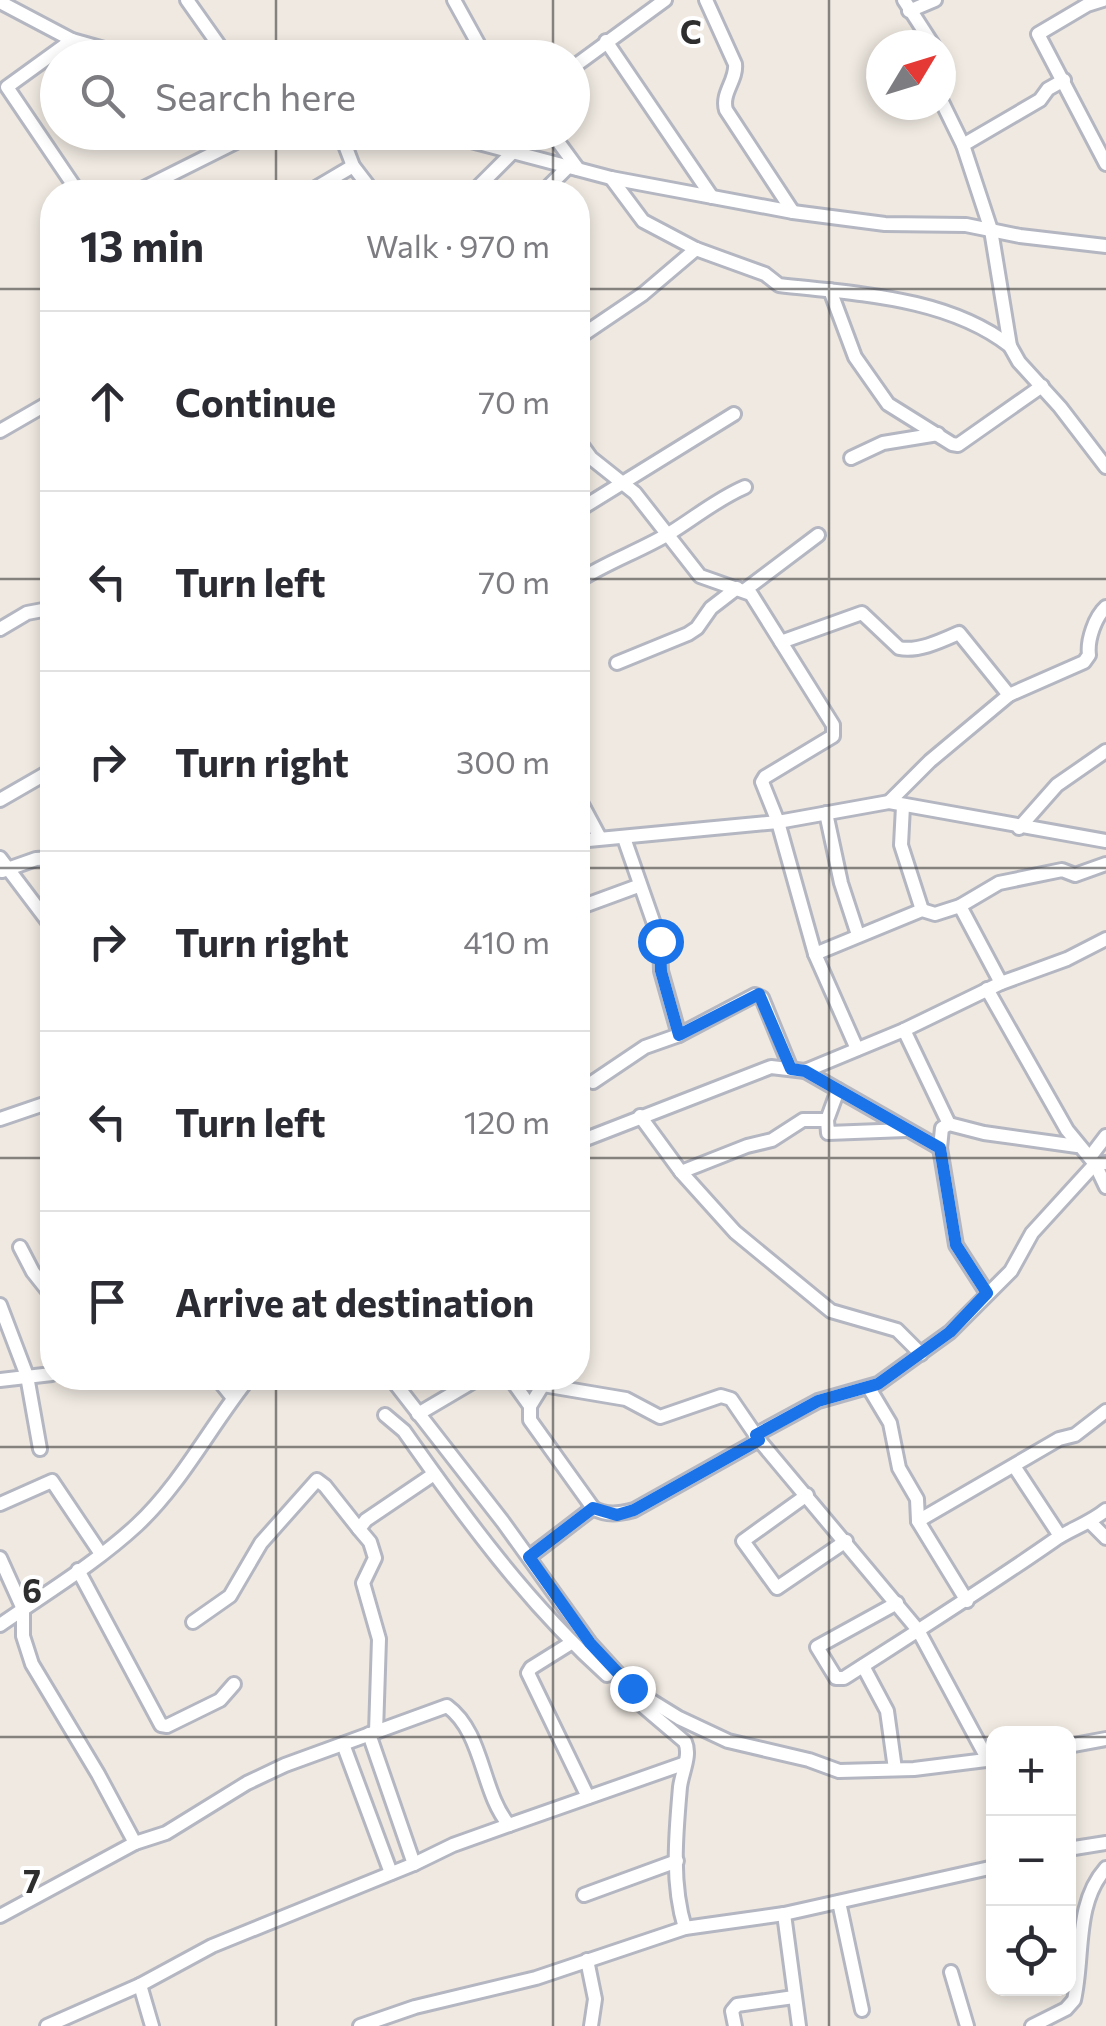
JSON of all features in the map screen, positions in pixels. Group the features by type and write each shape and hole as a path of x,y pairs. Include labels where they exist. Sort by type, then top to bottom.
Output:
{"street":[{"path":"187,0 215,40"},
{"path":"454,0 476,40"},
{"path":"590,54 665,0"},
{"path":"706,0 735,64 724,99 726,110 792,212"},
{"path":"923,30 906,6 935,0"},
{"path":"1103,0 1039,31 1038,37 1106,164"},
{"path":"0,2 72,40"},
{"path":"606,41 712,197"},
{"path":"40,64 4,90 40,140"},
{"path":"963,145 1040,100 1048,89 1064,80"},
{"path":"951,120 991,230 1010,346"},
{"path":"48,150 69,180"},
{"path":"160,180 220,150"},
{"path":"347,150 364,180"},
{"path":"505,150 611,178 792,212 885,224 966,225 1106,246"},
{"path":"562,150 574,168"},
{"path":"485,180 513,152"},
{"path":"329,180 353,166"},
{"path":"558,180 574,168"},
{"path":"611,178 636,215 696,249 765,274 780,285 902,302 960,316 992,332 1010,346 1106,466"},
{"path":"590,330 644,294 696,249"},
{"path":"830,290 855,357 885,400 958,445 1042,386"},
{"path":"0,431 40,408"},
{"path":"590,503 734,414"},
{"path":"851,458 883,443 938,434"},
{"path":"590,460 635,493 706,580 751,594 835,730 830,738 762,782 778,822 815,954 856,1050"},
{"path":"590,573 668,534 718,498 745,488"},
{"path":"617,664 688,634 711,608 818,535"},
{"path":"889,802 930,761 1009,695 1084,662 1090,655 1088,645 1100,612 1106,607"},
{"path":"0,628 40,611"},
{"path":"781,642 862,613 906,650 959,633 1009,695"},
{"path":"1019,828 1057,785 1106,751"},
{"path":"0,800 40,777"},
{"path":"590,839 778,822 889,802 1106,841"},
{"path":"904,806 900,845 922,910"},
{"path":"826,813 858,936"},
{"path":"590,819 600,838"},
{"path":"624,838 660,941 661,971 679,1035"},
{"path":"2,866 40,860"},
{"path":"815,954 922,910 935,914 960,906 999,883 1062,870 1075,875 1106,864"},
{"path":"2,866 40,912"},
{"path":"590,904 638,886"},
{"path":"960,906 994,986 1077,1146 1097,1161 1106,1186"},
{"path":"798,1070 904,1030 994,986 1106,940"},
{"path":"593,1082 645,1047 679,1035 759,994 798,1070"},
{"path":"904,1030 948,1124"},
{"path":"590,1137 770,1067 798,1070 940,1148"},
{"path":"838,1090 825,1130 833,1134 908,1130"},
{"path":"0,1119 40,1104"},
{"path":"640,1116 681,1172 734,1232 831,1311 896,1330 921,1354"},
{"path":"681,1172 772,1140 803,1120 827,1120"},
{"path":"987,1293 956,1245 940,1148 942,1128 948,1124 1077,1146"},
{"path":"540,1390 530,1406 530,1420 593,1508 617,1515 634,1510 818,1401 870,1388 950,1332 1011,1271 1032,1233 1097,1161 1106,1136"},
{"path":"20,1247 40,1281"},
{"path":"0,1305 27,1376 40,1448"},
{"path":"0,1380 40,1375"},
{"path":"870,1388 890,1423 898,1468 917,1499 918,1520 967,1602"},
{"path":"227,1390 233,1398"},
{"path":"0,1625 138,1524 172,1486 240,1390"},
{"path":"400,1390 604,1661 632,1688 679,1718 728,1741 831,1769 895,1770 986,1760"},
{"path":"418,1414 460,1390"},
{"path":"519,1390 530,1406"},
{"path":"588,1390 626,1398 660,1417 726,1396 918,1630 986,1753"},
{"path":"918,1520 1059,1439 1075,1435 1106,1411"},
{"path":"385,1415 404,1432 516,1582 572,1643 685,1742 689,1752 676,1831 678,1891 685,1928"},
{"path":"1014,1466 1060,1536"},
{"path":"359,1529 366,1520 434,1474"},
{"path":"193,1622 230,1596 262,1543 317,1480 339,1502 370,1542 375,1558 363,1583 379,1639 372,1733 414,1864"},
{"path":"0,1504 52,1481 101,1554"},
{"path":"808,1495 743,1540 777,1588 846,1541"},
{"path":"529,1557 593,1508"},
{"path":"897,1604 817,1647 840,1680 1106,1510"},
{"path":"1091,1523 1106,1538"},
{"path":"0,1558 4,1575 24,1609 23,1636 32,1664 136,1843"},
{"path":"78,1570 161,1725 167,1726 220,1700 234,1684"},
{"path":"572,1643 530,1668 528,1673 588,1797"},
{"path":"863,1666 887,1711 895,1770"},
{"path":"0,1916 136,1843 166,1833 285,1765 448,1706 466,1727 509,1825"},
{"path":"1076,1745 1106,1739"},
{"path":"343,1744 390,1873"},
{"path":"47,2026 140,1985 212,1946 414,1864 453,1844 684,1764"},
{"path":"1076,1847 1106,1843"},
{"path":"584,1894 677,1861"},
{"path":"1039,2024 1074,2000 1090,1892 1106,1868"},
{"path":"360,2026 414,2006 536,1978 685,1928 784,1914 986,1869"},
{"path":"839,1902 862,2010"},
{"path":"784,1914 799,2026"},
{"path":"1076,1930 1081,1938"},
{"path":"588,1960 594,1999 591,2026"},
{"path":"951,1972 967,2026"},
{"path":"140,1985 152,2026"},
{"path":"734,2026 732,2011 737,2004 794,1997"}],"route":[{"path":"632,1688 604,1661 529,1557 593,1508 617,1515 634,1510 759,1440 756,1435 818,1401 878,1384 950,1332 987,1293 956,1245 940,1148 805,1071 791,1069 759,994 679,1035 661,971 660,941"}]}
